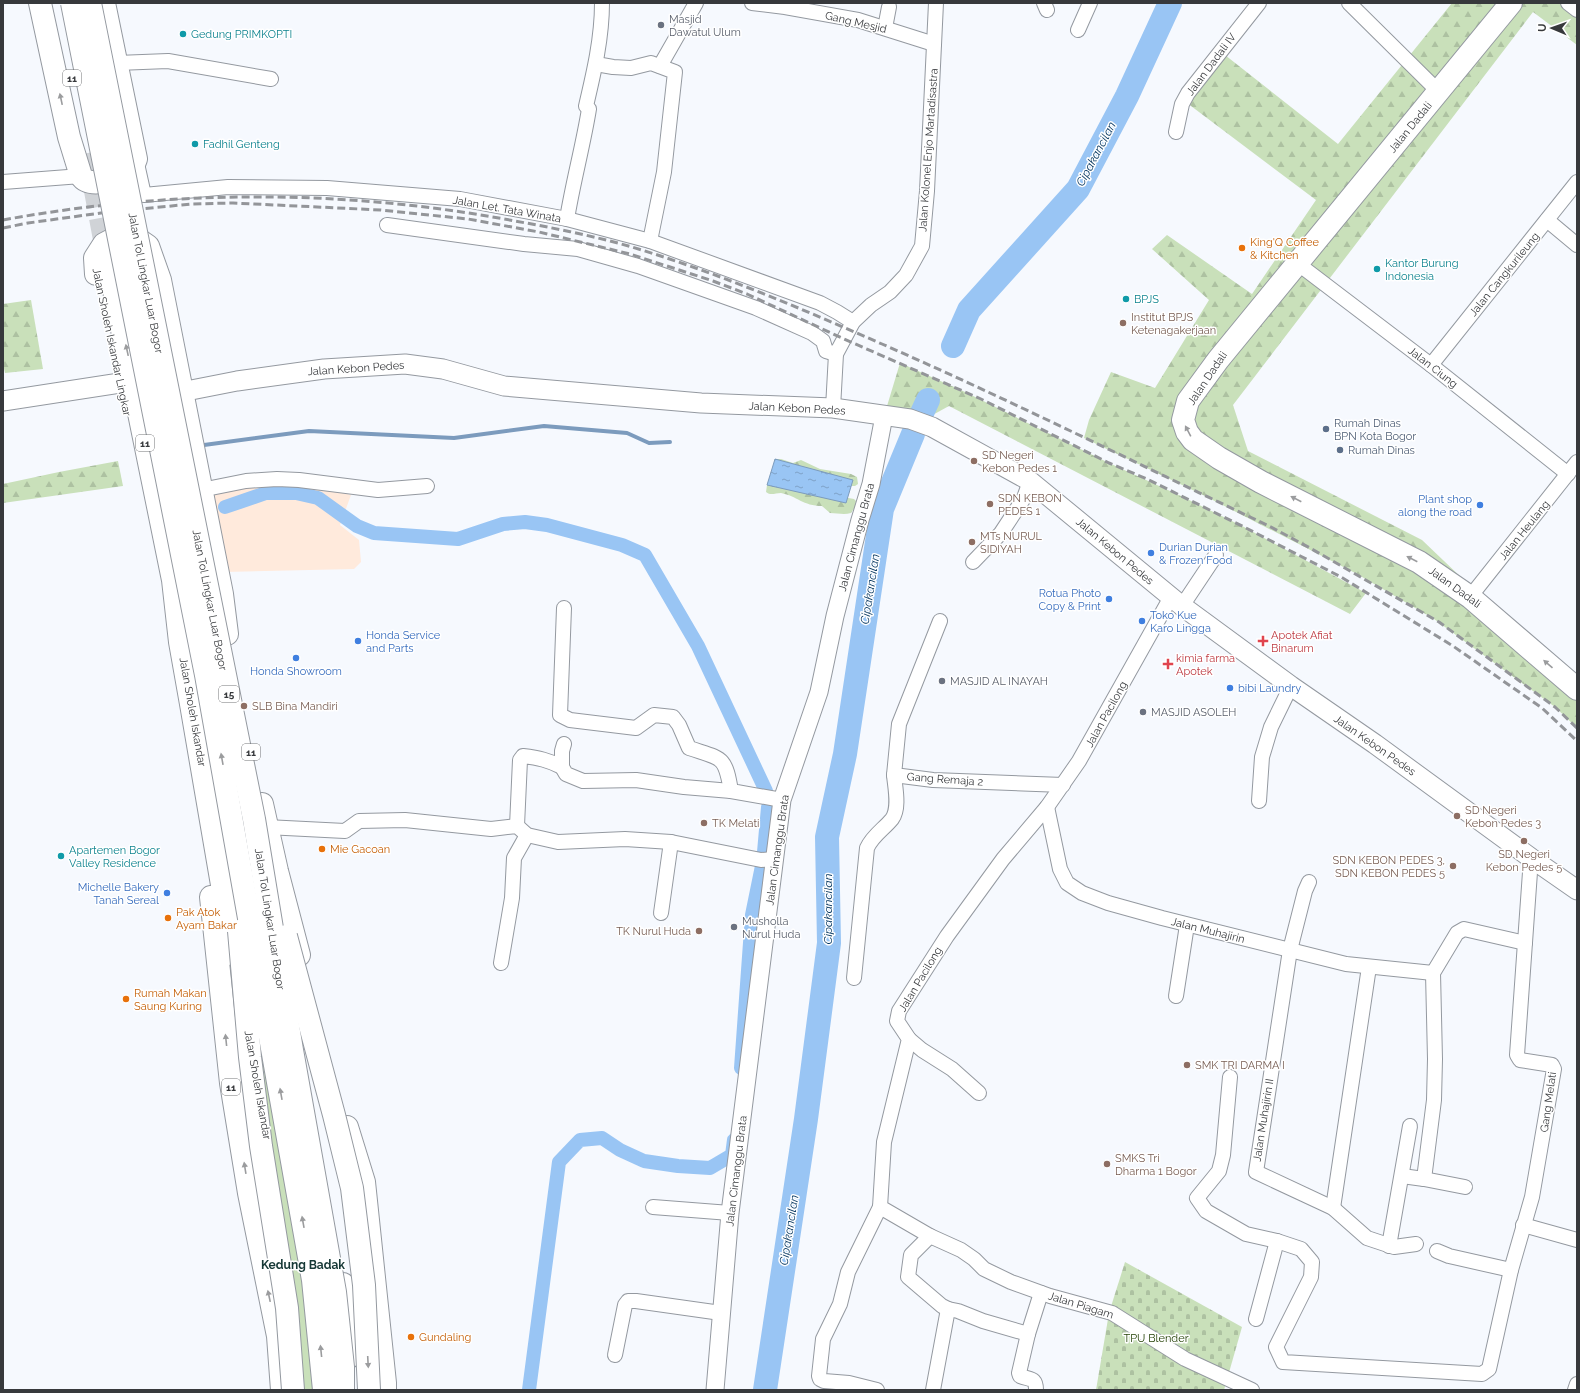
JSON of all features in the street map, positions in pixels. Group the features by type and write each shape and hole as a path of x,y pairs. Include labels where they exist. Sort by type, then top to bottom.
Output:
{"main road":[{"path":"40,3 69,137 81,176 83,180 91,182 115,181 130,174 118,63 104,3"},
{"name":"11","path":"56,3 88,153"},
{"name":"Jalan Tol Lingkar Luar Bogor","path":"72,3 227,786 313,1280 324,1390"},
{"path":"91,3 129,155"},
{"name":"Jalan Tol Lingkar Luar Bogor","path":"91,3 260,823 292,1050 335,1292 344,1390"},
{"name":"Jalan Dadali","path":"1511,3 1218,360 1188,401 1183,420 1186,432 1194,440 1219,458 1261,482 1419,562 1470,597 1577,689"},
{"name":"Jalan Sholeh Iskandar Lingkar","path":"178,396 160,280 148,246 135,237 119,236 104,244 95,258 96,276 127,396 147,485 159,567 180,642"},
{"path":"143,256 178,396 196,480"},
{"path":"3,401 127,396 108,261"},
{"name":"Jalan Kebon Pedes","path":"178,396 237,381 324,369 405,364 443,368 504,386 701,403 833,408 910,419 932,427 1030,481 1177,602 1291,686 1375,744 1577,890"},
{"name":"11","path":"196,480 222,594 227,634 260,823 276,871 326,1056 364,1182 385,1390"},
{"name":"Jalan Sholeh Iskandar","path":"180,642 227,914 235,950 280,1215 294,1310 300,1390"},
{"name":"Jalan Sholeh Iskandar","path":"205,782 208,868 231,1083 249,1193 278,1336 282,1390"},
{"path":"227,786 250,1057 261,1146 286,1308 293,1390"},
{"path":"260,823 352,1188 364,1286 369,1390"},
{"path":"276,871 279,943 350,1322 349,1390"},
{"path":"235,950 279,943"}],"street":[{"path":"567,219 571,191 585,135 589,109 586,106 596,64 602,18 602,3"},
{"path":"660,66 696,3"},
{"name":"Gang Mesjid","path":"752,3 785,7 850,19 885,28 934,44"},
{"name":"Jalan Kolonel Enjo Martadisastra","path":"833,408 836,354 853,322 871,305 890,292 906,275 922,246 927,191 936,3"},
{"path":"1078,30 1090,3"},
{"name":"Jalan Dadali IV","path":"1176,132 1182,104 1188,94 1259,3"},
{"path":"1349,3 1439,92"},
{"path":"1568,3 1577,10"},
{"path":"885,28 890,7"},
{"path":"118,63 168,61 271,80"},
{"path":"596,64 631,68 651,62 675,72 664,172 650,240"},
{"name":"Jalan Let. Tata Winata","path":"129,155 144,195 228,187 327,188 460,199 567,219 650,240 820,304 853,322"},
{"path":"3,182 81,176"},
{"name":"Jalan Cangkurileung","path":"1431,365 1577,182"},
{"path":"1547,220 1577,245"},
{"path":"387,226 524,244 578,249 646,269 756,308 812,333 823,341 826,351 836,354"},
{"name":"Jalan Ciung","path":"1297,263 1431,365 1568,474"},
{"name":"Jalan Cimanggu Brata","path":"715,1390 761,859 819,692 835,616 870,484 884,416"},
{"name":"Jalan Heulang","path":"1470,597 1577,462"},
{"path":"196,480 299,480 378,490 427,486"},
{"path":"973,562 1001,533 1024,498 1030,481"},
{"name":"Jalan Pacilong","path":"909,1039 897,1021 899,1011 906,999 946,936 1003,859 1063,785 1177,602 1216,555"},
{"path":"564,608 561,697 559,712 563,717 578,721 636,728 642,722 654,715 673,717 679,725 689,748 715,756 722,761 727,771 731,791"},
{"name":"Gang Remaja 2","path":"940,621 899,724 894,775 932,780 1063,785"},
{"path":"1259,801 1262,757 1271,727 1291,686"},
{"path":"564,744 562,751 562,767 566,774 583,781 636,780 684,787 731,791 782,800"},
{"path":"501,963 512,898 514,858 522,830 520,760 524,756 537,757 547,759 562,767"},
{"path":"854,978 867,848 875,835 893,818 896,800 894,775"},
{"name":"Jalan Muhajirin","path":"1047,806 1060,869 1067,883 1082,893 1108,903 1187,925 1346,964 1433,973"},
{"path":"260,823 345,831 359,821 397,820 491,829 522,830 558,842 625,839 671,842 761,859"},
{"path":"661,913 671,842"},
{"name":"Gang Melati","path":"1277,1241 1301,1250 1312,1262 1311,1277 1276,1347 1283,1362 1482,1374 1489,1369 1511,1270 1532,1197 1554,1069 1552,1065 1520,1060 1517,1055 1531,858"},
{"name":"Jalan Muhajirin II","path":"1309,882 1305,891 1290,950 1256,1172 1333,1208"},
{"path":"1176,996 1187,925"},
{"path":"1424,1179 1434,1100 1433,973 1460,930 1464,929 1525,943"},
{"path":"1369,967 1333,1208 1367,1238 1394,1247 1416,1244"},
{"path":"877,1390 860,1385 836,1386 820,1379 821,1351 823,1339 840,1304 848,1272 880,1207 884,1142 909,1039 922,1050 952,1069 979,1093"},
{"path":"1230,1077 1224,1155 1219,1171 1197,1198 1206,1211 1246,1234 1277,1241 1256,1319"},
{"path":"1389,1246 1410,1126"},
{"path":"1402,1176 1465,1187"},
{"path":"653,1207 730,1213"},
{"path":"880,1207 930,1236 911,1255 908,1277 942,1306 948,1309 1028,1334"},
{"path":"1523,1225 1577,1240"},
{"name":"Jalan Piagam","path":"930,1236 961,1250 974,1259 984,1269 1011,1282 1041,1293 1112,1313 1185,1359 1252,1390"},
{"path":"1437,1251 1449,1256 1511,1270"},
{"path":"1036,1390 1036,1383 1034,1380 1020,1376 1019,1373 1028,1334 1041,1293"},
{"path":"615,1355 625,1304 628,1302 636,1301 721,1313"},
{"path":"933,1390 948,1309"},
{"path":"1575,1390 1577,1384"}],"shaded area":[{"path":"249,485 324,487 351,495 340,525 359,540 361,562 354,569 224,572 208,495"}],"green space":[{"path":"1452,3 1577,3 1577,45 1533,12 1233,405 1248,451 1422,540 1577,688 1577,728 1555,707 1434,619 1357,574 1203,495 1084,438 1089,420 1111,372 1155,388 1209,300 1152,249 1167,235 1252,294 1316,200 1187,103 1225,55 1338,144"},
{"path":"31,300 43,369 5,373 3,364 3,304"},
{"path":"900,363 963,391 1109,463 1244,527 1366,593 1350,614 949,406 918,423 884,416"},
{"path":"775,459 781,459 793,463 801,460 820,469 851,474 857,477 858,484 855,486 848,486 777,468 774,462"},
{"path":"118,461 123,486 3,503 3,484"},
{"path":"771,484 854,499 856,501 855,507 851,513 830,513 822,506 815,506 805,503 787,494 771,494 766,492 767,485"},
{"path":"292,1050 343,1390 300,1390 254,1060"},
{"name":"TPU Blender","path":"1125,1262 1242,1327 1224,1390 1096,1390 1109,1313"}],"water":[{"path":"775,459 853,480 846,503 767,485"}],"waterway":[{"name":"Cipakancilan","path":"953,346 969,310 1078,189 1127,96 1170,3"},
{"name":"Cipakancilan","path":"922,413 928,400"},
{"path":"204,445 309,431 454,438 544,426 627,433 649,443 670,442"},
{"name":"Cipakancilan","path":"765,1390 806,1119 829,943 827,837 845,754 882,509 913,434"},
{"path":"225,507 266,493 296,493 318,498 357,526 374,533 458,539 503,524 525,522 547,525 622,545 645,555 698,646 766,791"},
{"path":"873,502 882,509"},
{"path":"764,852 768,807"},
{"path":"741,1068 752,915 762,866"},
{"path":"529,1390 559,1162 580,1140 602,1138 620,1150 644,1161 678,1166 710,1168 732,1155 734,1140"}],"tunnel":[{"path":"88,153 108,261"}],"railway":[{"path":"3,220 67,210 195,198 323,198 451,210 515,221 603,239 664,257 758,292 882,344 1028,411 1269,526 1439,622 1555,707 1577,728"},
{"path":"3,228 101,213 191,204 233,203 381,210 468,219 539,232 630,254 713,281 747,294 844,339 981,399 1109,463 1147,479 1341,577 1453,646 1542,708 1577,741"}],"place":[{"name":"Masjid Dawatul Ulum","path":"661,25"},
{"name":"Gedung PRIMKOPTI","path":"183,34"},
{"name":"Fadhil Genteng","path":"195,144"},
{"name":"King'Q Coffee & Kitchen","path":"1242,248"},
{"name":"Kantor Burung Indonesia","path":"1377,269"},
{"name":"BPJS","path":"1126,299"},
{"name":"Institut BPJS Ketenagakerjaan","path":"1123,323"},
{"name":"Rumah Dinas BPN Kota Bogor","path":"1326,429"},
{"name":"Rumah Dinas","path":"1340,450"},
{"name":"SD Negeri Kebon Pedes 1","path":"974,461"},
{"name":"SDN KEBON PEDES 1","path":"990,504"},
{"name":"Plant shop along the road","path":"1480,505"},
{"name":"MTs NURUL SIDIYAH","path":"972,542"},
{"name":"Durian Durian & Frozen Food","path":"1151,553"},
{"name":"Rotua Photo Copy & Print","path":"1109,599"},
{"name":"Toko Kue Karo Lingga","path":"1142,621"},
{"name":"Honda Service and Parts","path":"358,641"},
{"name":"Apotek Afiat Binarum","path":"1263,641"},
{"name":"Honda Showroom","path":"296,658"},
{"name":"kimia farma Apotek","path":"1168,664"},
{"name":"MASJID AL INAYAH","path":"942,681"},
{"name":"bibi Laundry","path":"1230,688"},
{"name":"SLB Bina Mandiri","path":"244,706"},
{"name":"MASJID ASOLEH","path":"1143,712"},
{"name":"SD Negeri Kebon Pedes 3","path":"1457,816"},
{"name":"TK Melati","path":"704,823"},
{"name":"SD Negeri Kebon Pedes 5","path":"1524,841"},
{"name":"Mie Gacoan","path":"322,849"},
{"name":"Apartemen Bogor Valley Residence","path":"61,856"},
{"name":"SDN KEBON PEDES 3, SDN KEBON PEDES 5","path":"1453,866"},
{"name":"Michelle Bakery Tanah Sereal","path":"167,893"},
{"name":"Pak Atok Ayam Bakar","path":"168,918"},
{"name":"Musholla Nurul Huda","path":"734,927"},
{"name":"TK Nurul Huda","path":"699,931"},
{"name":"Rumah Makan Saung Kuring","path":"126,999"},
{"name":"SMK TRI DARMA I","path":"1187,1065"},
{"name":"SMKS Tri Dharma 1 Bogor","path":"1107,1164"},
{"name":"Gundaling","path":"411,1337"}],"district":[{"name":"Kedung Badak","path":"303,1265"}]}
